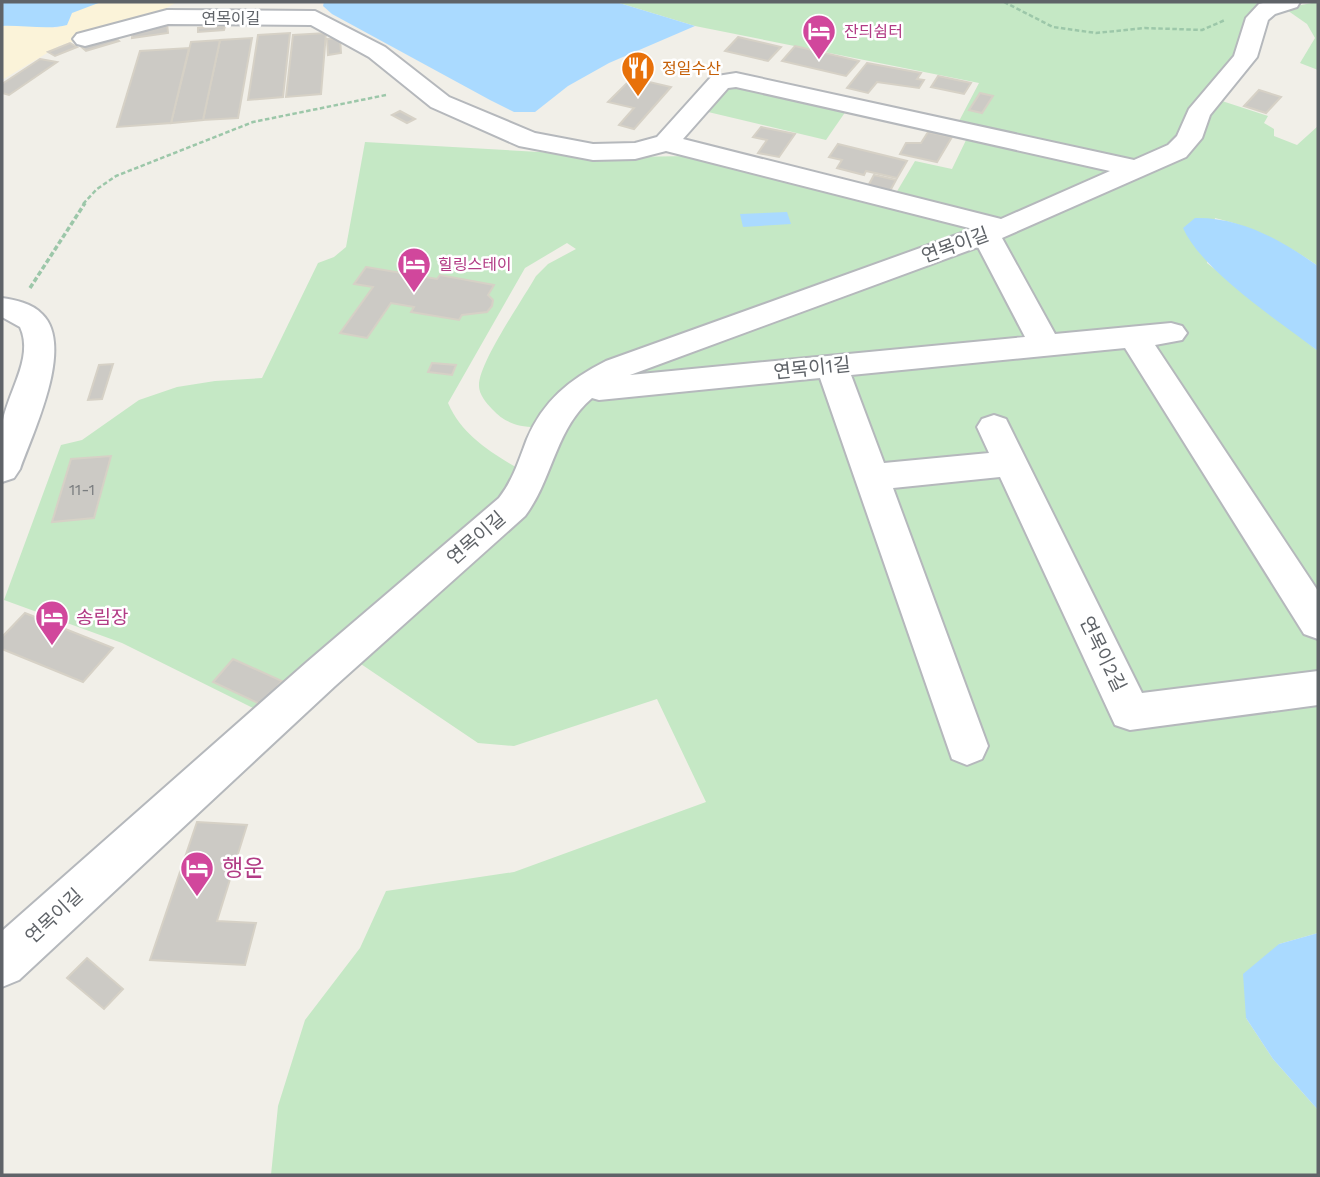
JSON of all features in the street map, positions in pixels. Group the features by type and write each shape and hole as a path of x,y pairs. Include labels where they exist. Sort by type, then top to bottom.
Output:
{"street":[{"name":"연목이길","path":"167,18 186,2"},
{"path":"1257,18 1267,9 1289,2"},
{"name":"연목이길","path":"85,38 167,18 239,20 302,9 377,52 420,88 463,114 508,133 550,145 614,152 653,148 666,143 994,231"},
{"name":"연목이길","path":"2,963 321,674 512,506 533,476 551,423 580,391 617,368 994,231 1164,158 1184,145 1198,114 1245,57 1257,18"},
{"path":"666,143 720,82 736,80 1137,169"},
{"path":"994,231 1045,345"},
{"path":"2,469 31,384 39,349 38,331 14,311"},
{"name":"연목이1길","path":"580,391 1171,332"},
{"path":"1134,336 1318,623"},
{"path":"832,366 967,746"},
{"name":"연목이2길","path":"994,427 1130,712 1318,688"},
{"path":"872,477 1011,463"}],"path":[{"path":"1004,2 1053,27 1096,33 1145,28 1202,30 1228,19 1257,18"},
{"path":"14,311 26,297 82,206 97,189 116,176 253,122 420,88"}],"green space":[{"path":"616,2 1262,2 1262,7 1182,141 1010,217 999,217 896,193 915,161 952,169 968,136 958,123 979,83 695,26"},
{"path":"1318,2 1318,70 1300,63 1315,38 1307,24 1284,8"},
{"path":"740,87 846,111 826,140 704,111 728,88"},
{"path":"1219,100 1268,116 1264,123 1274,129 1274,136 1297,145 1318,126 1318,266 1269,237 1215,218 1207,263 1318,351 1318,933 1279,944 1246,1018 1273,1059 1318,1110 1318,1175 271,1175 278,1106 305,1020 360,948 386,891 514,872 706,802 657,699 514,746 478,743 352,658 524,507 556,428 607,380 1150,173 1201,123"},
{"path":"365,142 629,157 689,156 975,228 974,232 627,358 535,427 511,423 497,414 480,392 481,376 502,331 536,276 548,264 576,249 567,243 525,268 448,403 469,433 487,449 519,469 523,477 265,714 122,643 4,600 61,445 82,440 139,400 177,387 262,378 318,263 334,257 346,247"}],"sand":[{"path":"101,2 177,2 151,17 59,46 2,80 2,26 26,24 57,28 70,19 71,13"}],"water":[{"path":"2,2 101,2 72,13 67,25 44,27 2,26"},
{"path":"324,2 616,2 695,26 609,63 568,86 535,112 514,112 332,14 323,6"},
{"path":"787,212 791,224 743,227 740,214"},
{"path":"1195,218 1228,221 1260,232 1290,247 1318,266 1318,351 1243,294 1207,261 1183,228"},
{"path":"1318,933 1318,1110 1273,1059 1246,1018 1243,974 1279,944"}],"building":[{"path":"167,23 168,33 132,38 133,28"},
{"path":"225,26 224,30 198,32 198,28"},
{"path":"290,33 283,97 248,100 258,35"},
{"path":"326,33 321,94 286,97 293,35"},
{"path":"111,34 119,41 86,51 78,44"},
{"path":"738,37 781,47 768,61 725,51"},
{"path":"252,38 238,118 203,120 220,40"},
{"path":"340,38 341,53 328,55 327,39"},
{"path":"220,40 203,120 171,123 191,42"},
{"path":"70,43 77,47 55,56 48,52"},
{"path":"795,46 859,61 846,76 782,61"},
{"path":"189,48 171,123 117,127 140,51"},
{"path":"40,59 57,62 9,95 2,93 2,84"},
{"path":"867,63 921,73 917,79 924,80 919,88 877,82 868,93 847,88"},
{"path":"938,76 971,83 964,94 931,87"},
{"path":"632,78 671,87 634,129 619,125 634,108 608,102"},
{"path":"1259,90 1281,97 1266,113 1244,106"},
{"path":"980,93 993,96 982,113 969,110"},
{"path":"400,111 415,119 407,123 392,115"},
{"path":"761,127 795,134 779,157 758,153 767,140 753,137"},
{"path":"928,132 952,137 937,162 900,154 906,143 921,143"},
{"path":"838,144 907,161 897,178 866,171 864,175 837,168 842,160 829,157"},
{"path":"874,175 896,180 890,191 868,186"},
{"path":"366,267 437,279 440,275 494,285 488,295 493,300 492,306 487,312 462,315 459,320 411,312 414,307 391,303 367,338 340,333 373,287 354,284"},
{"path":"432,363 456,365 452,375 428,372"},
{"path":"113,364 102,399 88,400 99,365"},
{"path":"111,456 94,518 52,522 71,459"},
{"path":"25,613 113,648 83,682 2,649 2,637"},
{"path":"233,659 282,681 262,705 213,682"},
{"path":"197,822 247,825 217,921 256,923 245,965 150,960"},
{"path":"87,958 123,989 104,1009 67,978"}],"place":[{"name":"잔듸쉼터","path":"819,61"},
{"name":"정일수산","path":"638,98"},
{"name":"힐링스테이","path":"414,294"},
{"name":"송림장","path":"52,647"},
{"name":"행운","path":"197,898"}]}
